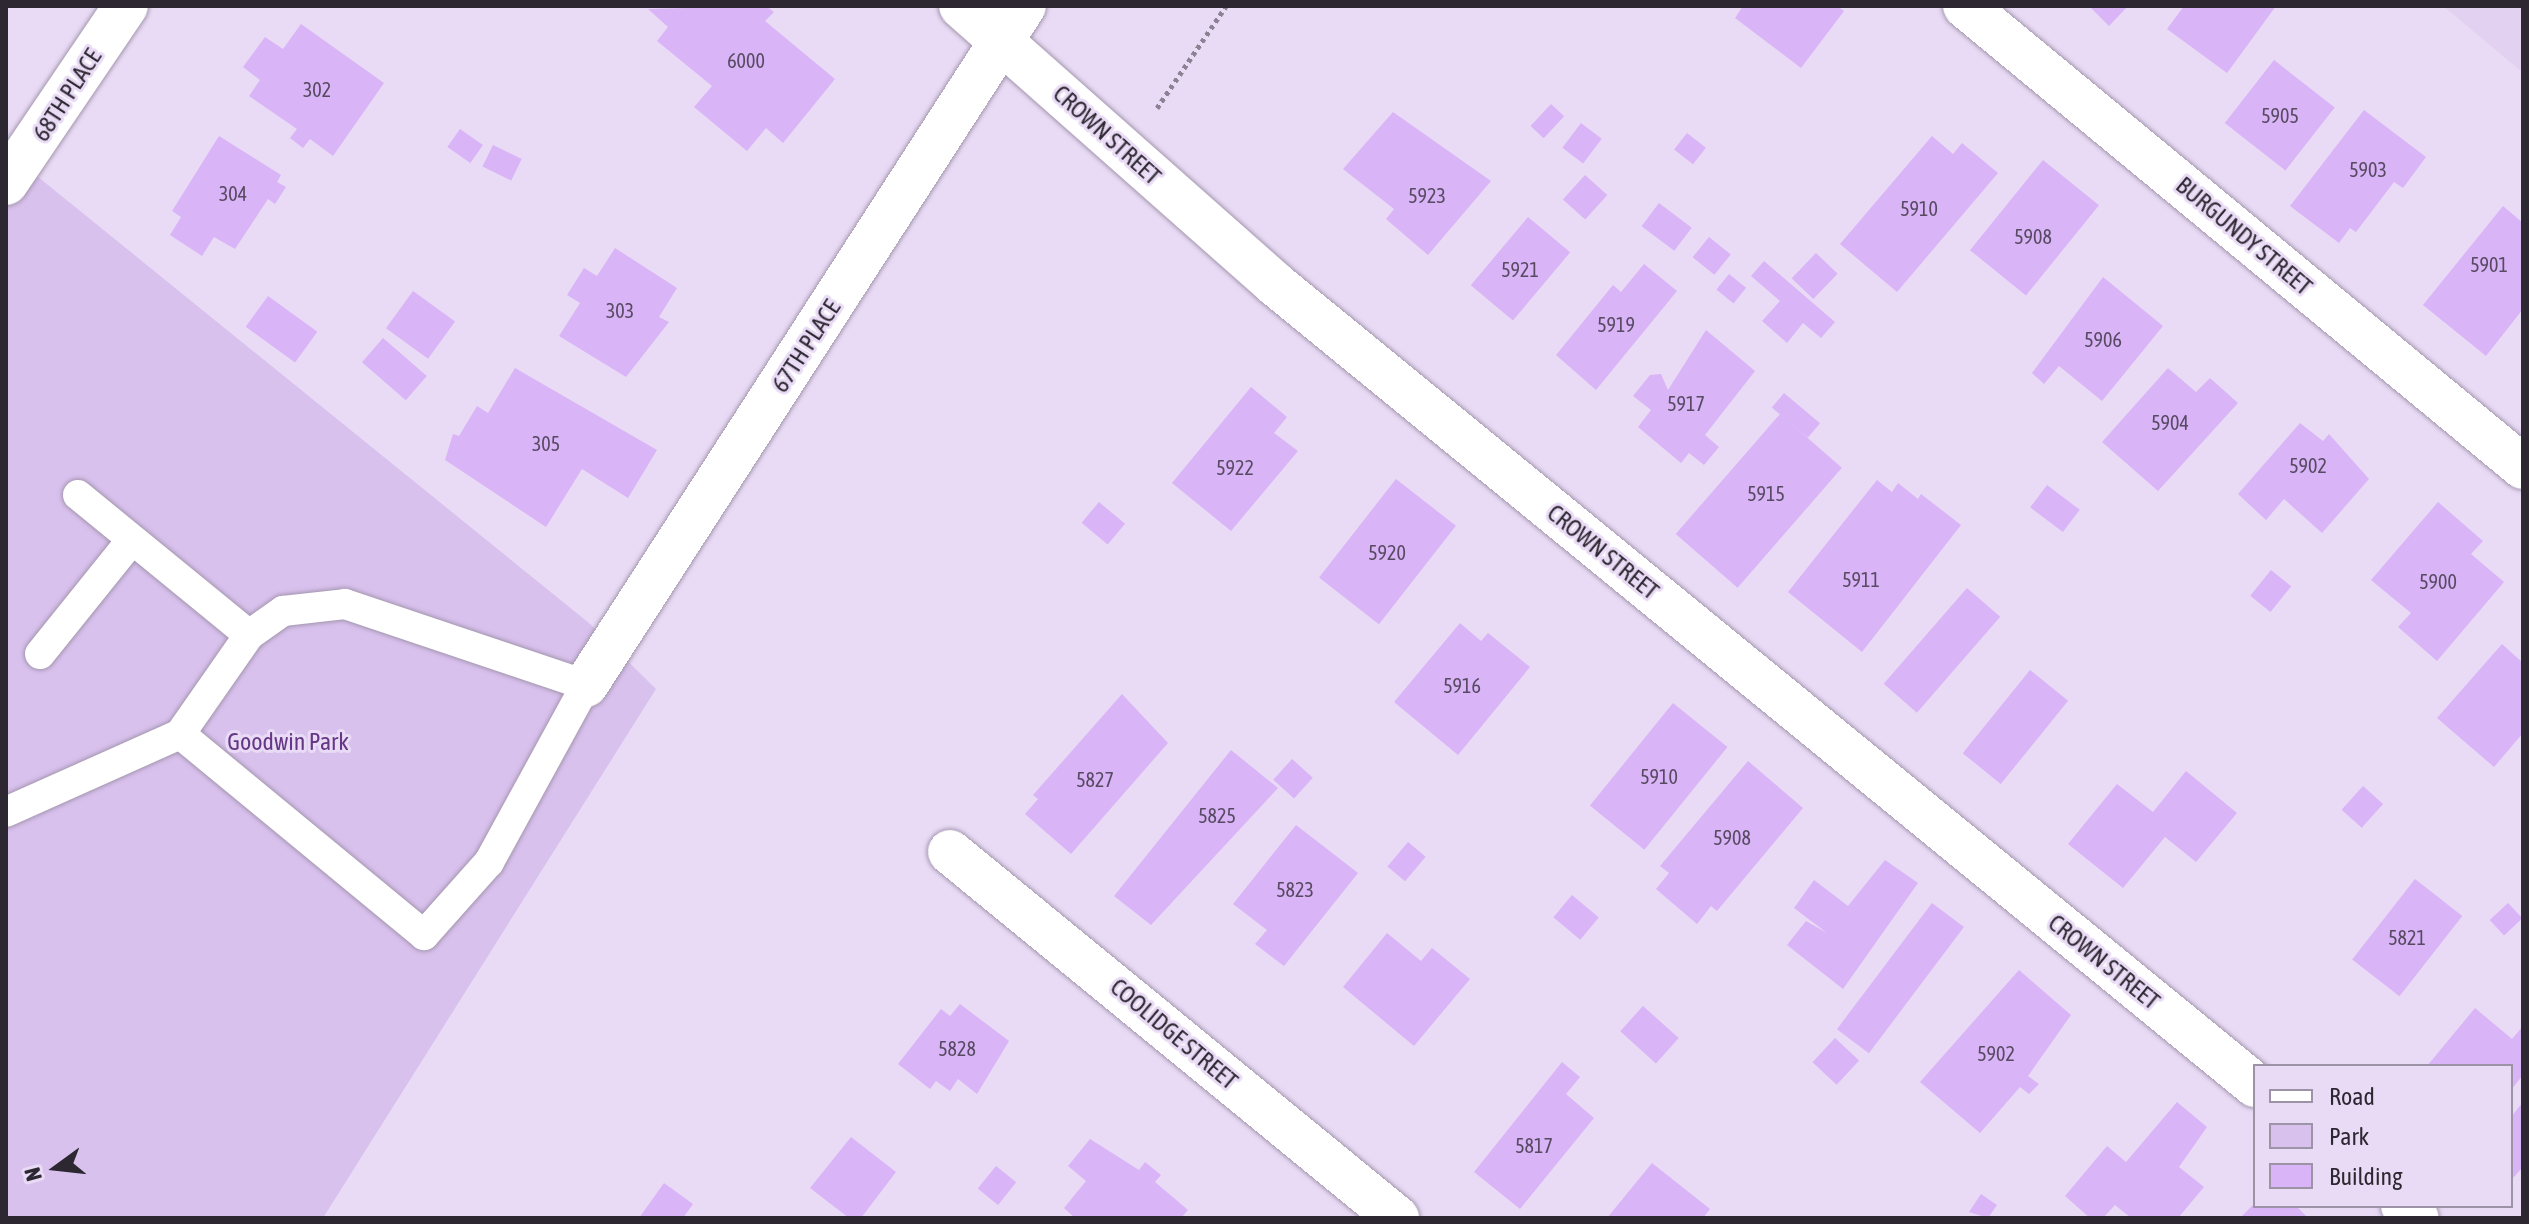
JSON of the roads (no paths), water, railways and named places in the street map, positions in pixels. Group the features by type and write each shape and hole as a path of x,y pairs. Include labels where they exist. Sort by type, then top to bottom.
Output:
{"street":[{"name":"68TH PLACE","path":"6,183 126,6"},
{"name":"CROWN STREET","path":"961,6 1014,24 1127,153 1275,284 2253,1083"},
{"name":"BURGUNDY STREET","path":"1965,6 2523,467"},
{"name":"67TH PLACE","path":"586,685 1014,24"},
{"name":"COOLIDGE STREET","path":"950,852 1397,1218"}],"lane":[{"path":"78,495 249,635"},
{"path":"40,654 131,541"},
{"path":"6,812 180,734 249,635 283,611 345,604 586,685 489,862 424,935 180,734"}],"park label":[{"name":"Goodwin Park","path":"288,742"}]}
